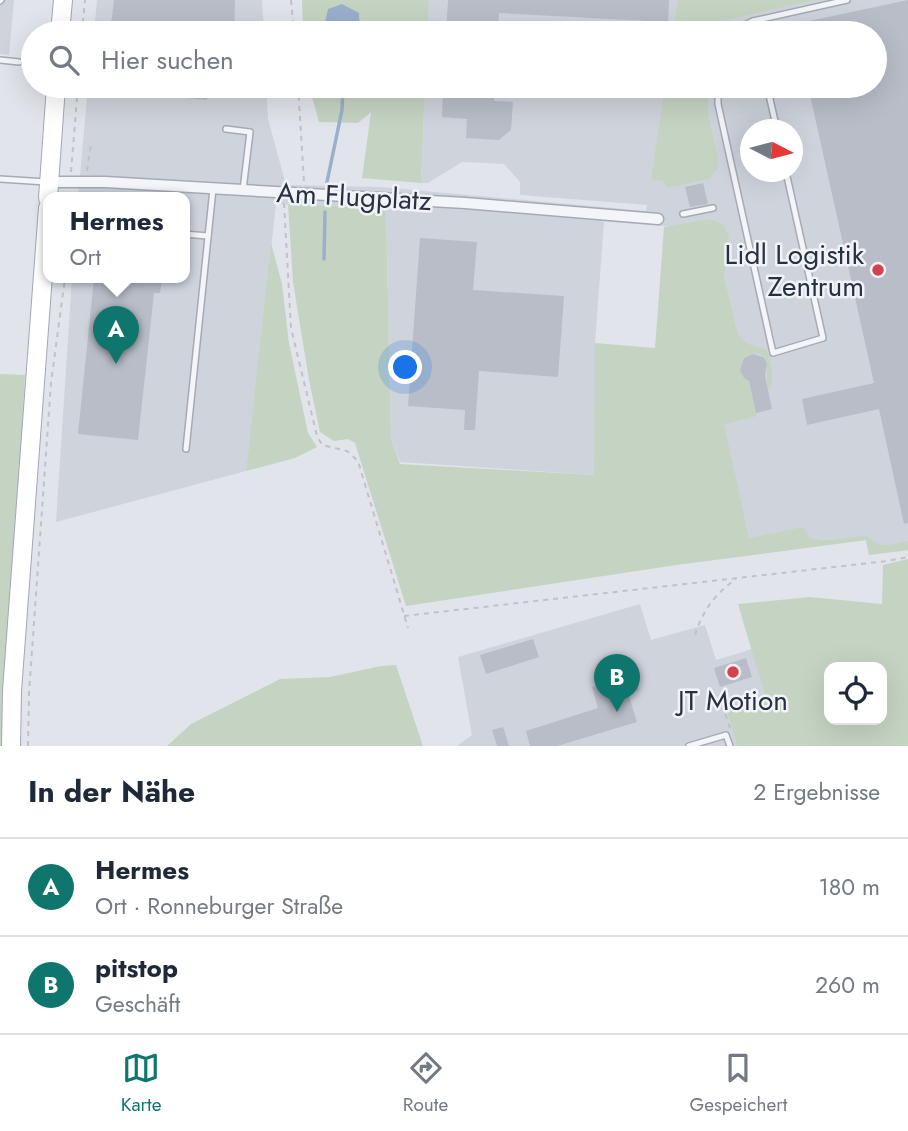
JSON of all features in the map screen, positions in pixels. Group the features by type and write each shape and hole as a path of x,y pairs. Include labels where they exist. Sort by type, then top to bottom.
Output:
{"main road":[{"path":"61,21 63,0"},
{"path":"49,190 55,98"},
{"path":"11,746 13,677 43,275"}],"street":[{"name":"Am Flugplatz","path":"49,190 71,182 86,182 455,202 658,219"}],"lane":[{"path":"752,21 847,0"},
{"path":"0,60 19,62"},
{"path":"718,98 773,353 823,338 788,182"},
{"path":"770,98 774,119"},
{"path":"226,129 250,132 243,190"},
{"path":"0,179 49,190"},
{"path":"186,449 212,189"},
{"path":"683,214 713,208"},
{"path":"190,234 208,236"},
{"path":"689,746 726,735 730,746"}],"path":[{"path":"83,21 85,0"},
{"path":"291,0 293,21"},
{"path":"71,182 77,98"},
{"path":"299,98 304,165 303,194"},
{"path":"86,182 91,144"},
{"path":"285,193 291,328 317,436 323,445 347,451 358,461 408,628"},
{"path":"28,746 29,693 51,383 64,283"},
{"path":"404,616 908,557"},
{"path":"695,635 704,611 712,600 737,578"},
{"path":"719,695 731,733"}],"shaded area":[{"path":"0,0 14,0 9,55 0,54"},
{"path":"97,0 262,0 263,21 95,21"},
{"path":"429,0 908,0 908,550 869,555 866,540 683,564 703,229 600,221 604,222 595,343 595,475 400,462 391,439 386,208 276,204 246,471 56,522 72,283 190,283 190,192 79,192 87,98 267,98 268,119 286,185 380,187 646,211 647,205 520,195 520,182 504,164 462,162 428,183 421,183 425,98 887,98 887,21 428,21"},
{"path":"640,604 651,640 705,625 716,660 752,649 765,697 726,709 737,746 457,746 472,735 458,657"}],"green space":[{"path":"302,0 429,0 428,21 359,21 359,13 328,9 325,21 303,21"},
{"path":"678,0 815,0 720,21 675,21"},
{"path":"312,98 425,98 421,183 362,178 371,112 358,123 319,122"},
{"path":"663,98 708,98 708,115 718,160 717,169 709,179 667,188 663,181 651,179"},
{"path":"288,204 386,208 391,439 400,464 594,475 595,343 655,348 664,227 709,219 723,224 729,237 724,277 738,335 748,344 767,350 772,375 768,389 763,357 753,354 744,358 740,370 749,381 757,416 724,424 749,538 803,527 810,538 823,541 866,536 882,545 908,541 908,550 869,555 866,540 683,564 406,606 355,443 348,439 334,441 320,432 293,282"},
{"path":"271,243 282,284 289,343 308,433 317,447 295,458 246,471"},
{"path":"0,374 25,375 4,746 0,746"},
{"path":"908,559 908,746 737,746 726,709 765,696 738,604 810,597 882,604 883,565"},
{"path":"396,665 423,746 167,746 191,724 280,679 330,677"}],"water":[{"path":"342,4 359,13 359,21 325,21 328,9"}],"building":[{"path":"114,0 235,0 234,21 111,21"},
{"path":"448,0 669,0 668,21 499,13 499,21 447,21"},
{"name":"Lidl Logistik Zentrum","path":"908,0 908,523 904,524 879,409 807,425 802,399 874,383 811,98 887,98 887,21 809,21"},
{"path":"443,98 494,98 494,101 513,102 511,130 499,140 466,138 467,119 442,117"},
{"path":"703,183 708,204 690,207 685,187"},
{"path":"420,238 477,242 473,290 564,296 558,377 479,371 475,430 464,430 465,410 408,406"},
{"path":"93,283 161,283 160,293 154,293 138,440 78,434"},
{"path":"753,354 763,357 767,363 765,376 772,409 756,413 749,381 740,370 744,358"},
{"path":"533,639 539,657 486,674 480,655"},
{"name":"JT Motion","path":"746,658 752,677 720,687 714,668"},
{"path":"622,673 623,677 634,674 639,690 628,693 637,722 557,746 530,746 526,731 598,708 592,687 605,683 604,679"},
{"path":"503,727 509,746 497,746 492,730"}],"waterway":[{"path":"327,182 342,98"},
{"path":"324,259 325,212"}],"place":[{"name":"Lidl Logistik Zentrum","path":"878,270"},
{"name":"Hermes","path":"116,364"},
{"name":"JT Motion","path":"733,672"},
{"name":"pitstop","path":"617,712"}]}
